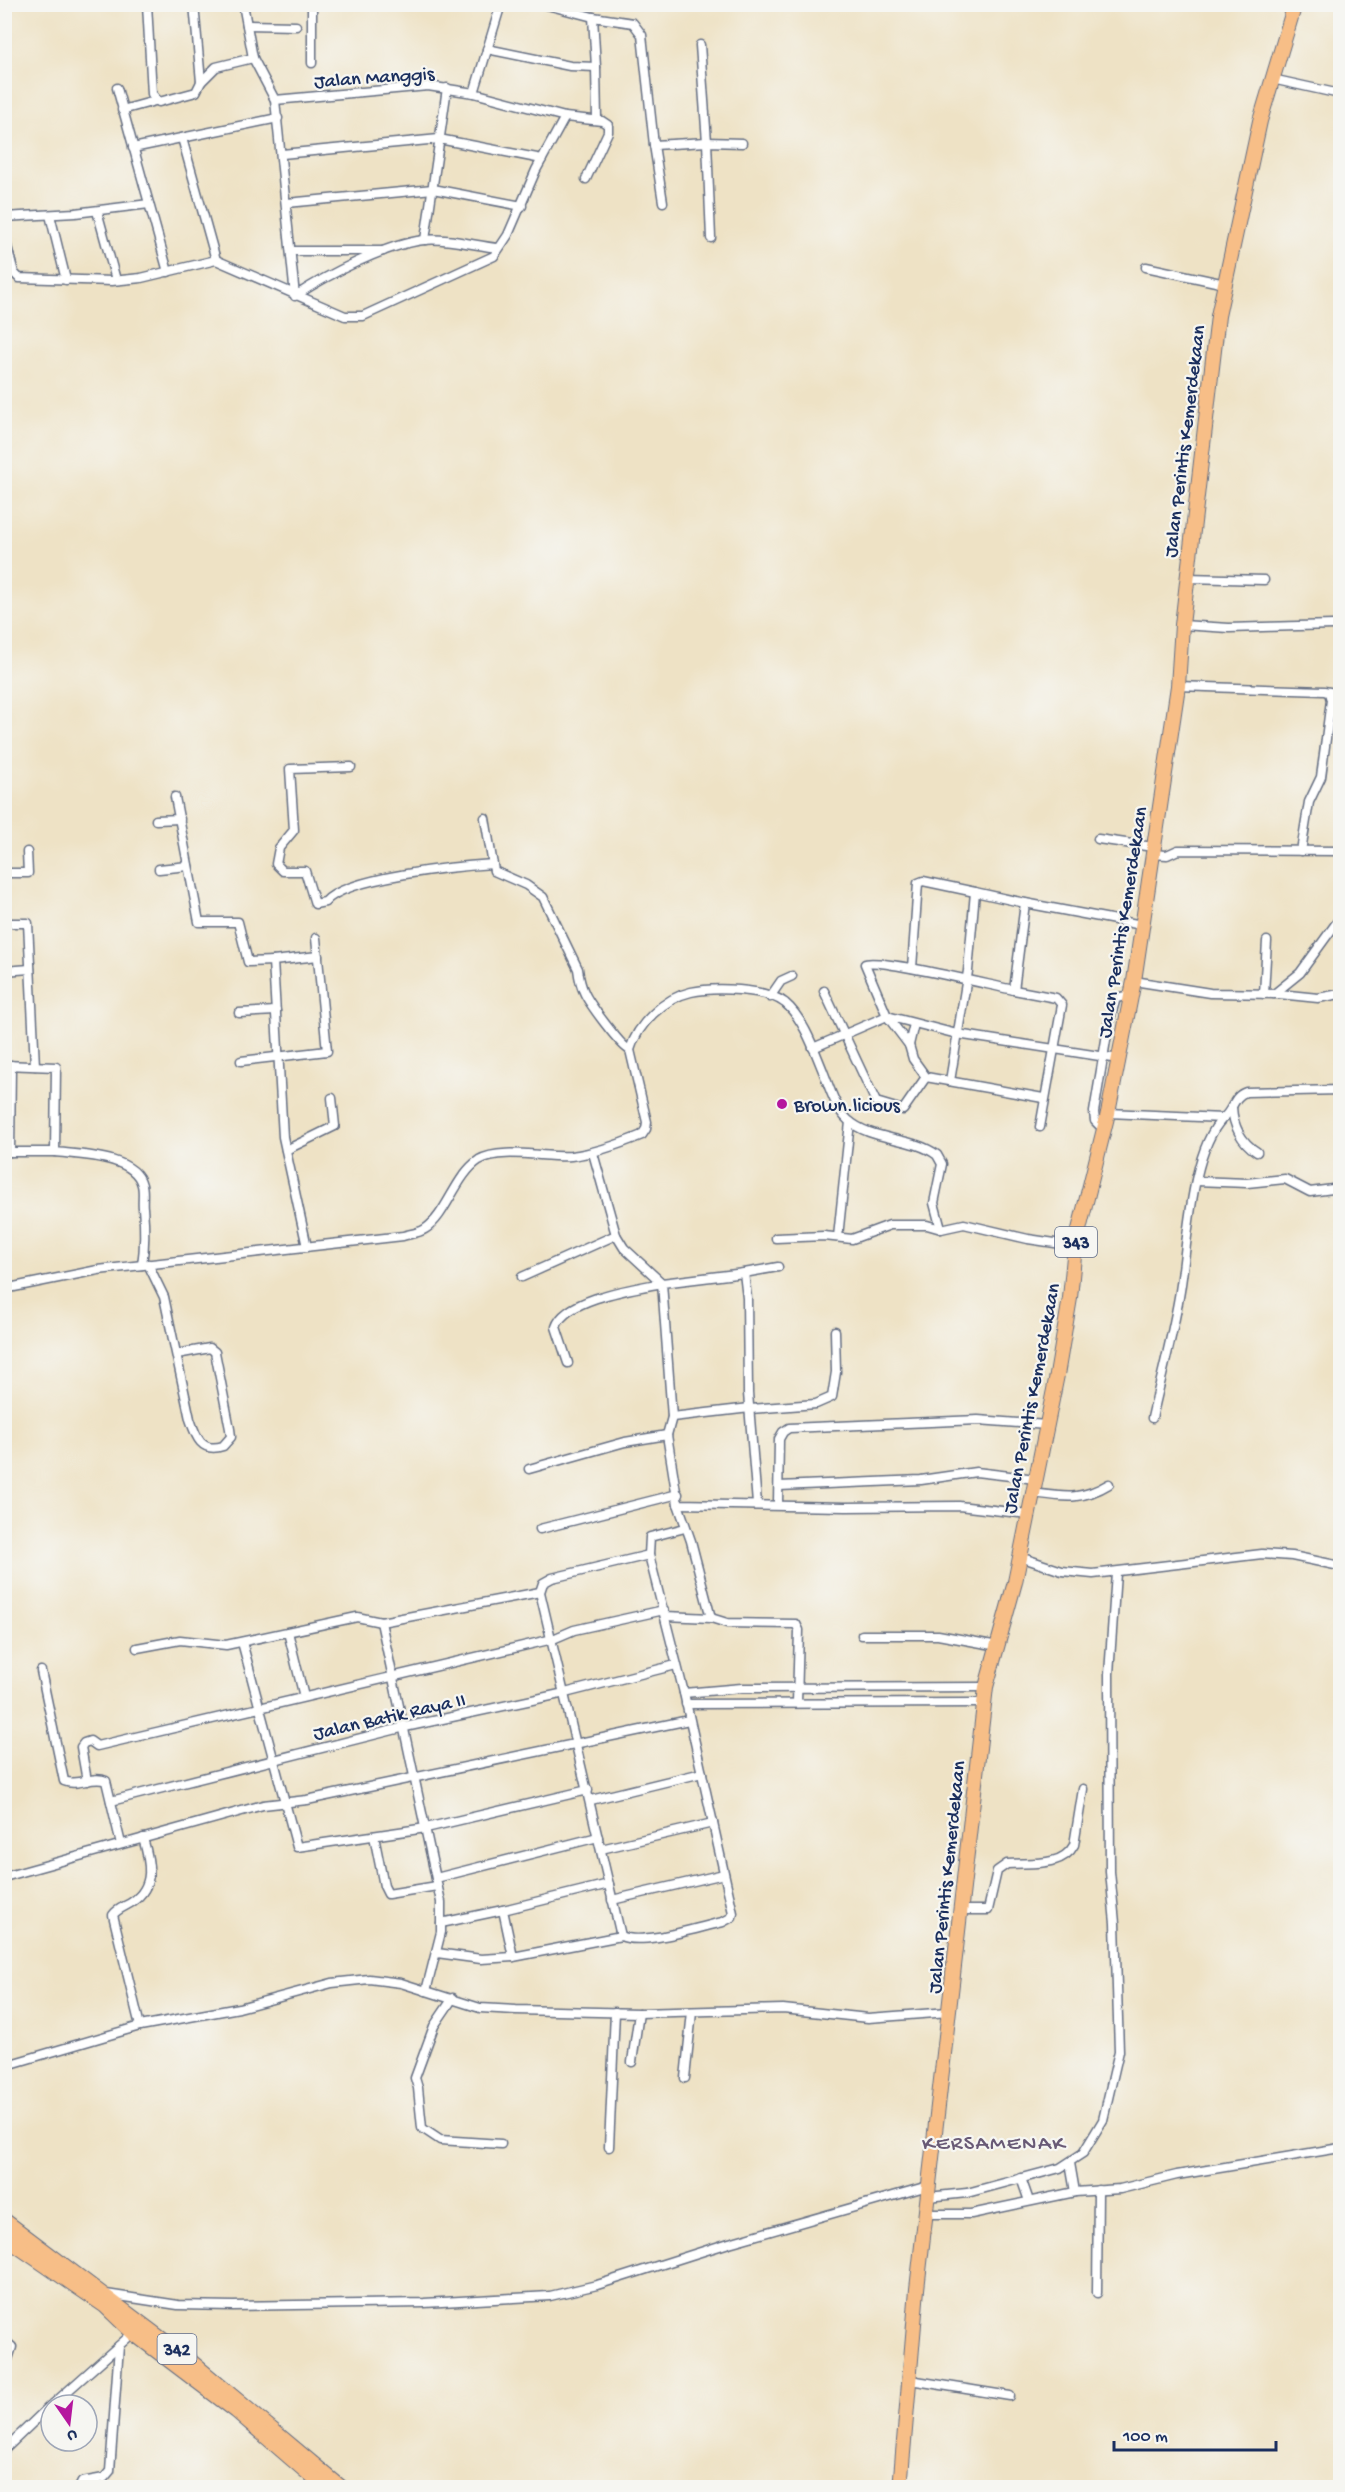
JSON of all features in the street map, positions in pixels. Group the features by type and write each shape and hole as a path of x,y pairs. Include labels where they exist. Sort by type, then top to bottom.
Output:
{"main road":[{"name":"Jalan Perintis Kemerdekaan","path":"900,2487 917,2289 986,1687 1020,1557 1070,1298 1075,1246 1104,1130 1112,1058 1134,981 1178,687 1187,578 1218,316 1260,121 1295,4"},
{"name":"342","path":"4,2220 187,2358 342,2487"},
{"name":"342","path":"4,2237 105,2306 133,2333 236,2411 325,2487"}],"street":[{"path":"147,4 152,94 155,101"},
{"path":"194,4 201,82"},
{"path":"243,4 253,58 275,100 295,296"},
{"path":"312,4 312,63"},
{"path":"474,93 501,4"},
{"path":"543,4 593,17 633,23 640,30 663,202"},
{"path":"586,179 608,132 609,125 597,120 593,17"},
{"path":"247,25 296,26"},
{"path":"700,45 711,238"},
{"path":"487,49 570,66 596,67"},
{"path":"122,110 155,101 164,102 194,92 216,67 253,58"},
{"path":"1272,79 1341,94"},
{"name":"Jalan Manggis","path":"275,100 428,86 474,93 565,117 597,120"},
{"path":"117,88 168,272"},
{"path":"425,240 447,88"},
{"path":"4,235 14,273 18,278 116,280 168,272 216,260 295,296 345,315 363,316 492,258 522,206 542,159 565,117"},
{"path":"134,148 278,118"},
{"path":"182,138 216,260"},
{"path":"282,154 440,139 542,159"},
{"path":"654,145 707,142 742,144"},
{"path":"287,203 433,189 522,206"},
{"path":"4,216 50,215 149,204"},
{"path":"97,211 116,280"},
{"path":"50,215 66,280"},
{"path":"295,296 320,279 387,251 425,240 498,248"},
{"path":"291,251 387,251"},
{"path":"1146,267 1225,284"},
{"path":"4,271 14,273"},
{"path":"1187,578 1264,580"},
{"path":"1182,625 1229,628 1333,625"},
{"path":"1178,687 1324,691 1341,694"},
{"path":"1301,851 1309,802 1321,777 1331,700 1329,693"},
{"path":"351,767 290,769 294,830 279,848 276,864 283,871 305,871 315,904 326,902 332,894 354,886 441,868 493,864"},
{"path":"175,797 199,922 238,922 248,962 318,956"},
{"path":"485,818 496,872 526,885 543,897 578,969 579,980 587,999 611,1029 617,1041 630,1050"},
{"path":"156,820 180,819"},
{"path":"1098,839 1167,855 1178,850 1341,851"},
{"path":"4,873 28,873 27,852"},
{"path":"159,869 188,866"},
{"path":"912,968 918,883 923,881 1142,925"},
{"path":"950,1081 967,981 975,892"},
{"path":"1014,990 1025,903"},
{"path":"1279,994 1300,972 1341,918"},
{"path":"4,923 28,922 35,1066"},
{"path":"241,1061 327,1051 316,938"},
{"path":"1264,994 1267,941"},
{"path":"273,961 286,1150 307,1247"},
{"path":"1040,1127 1043,1098 1061,1003 1056,998 912,968 872,962 865,964 886,1016 909,1045 913,1059 926,1077 1043,1098"},
{"path":"4,971 30,969"},
{"path":"770,997 782,981 792,976"},
{"path":"1134,981 1210,993 1279,994 1318,998 1341,993"},
{"path":"4,1289 98,1270 403,1236 423,1231 435,1219 471,1167 485,1158 593,1153 642,1135 646,1130 647,1122 630,1050 639,1029 653,1014 688,993 726,990 770,997 785,1003 813,1048 830,1090 850,1122 860,1128 933,1152 940,1158 941,1169 934,1203 941,1229"},
{"path":"824,991 873,1099 881,1105 897,1110 907,1108 926,1077"},
{"path":"239,1013 276,1011"},
{"path":"813,1048 886,1016 957,1034 1112,1058 1094,1112 1095,1121 1104,1130"},
{"path":"909,1045 914,1024"},
{"path":"54,1152 56,1067 8,1065 7,1152 54,1152 109,1159 133,1169 143,1186 145,1264 164,1297 177,1354 196,1437 208,1448 223,1446 231,1437 215,1352 210,1348 177,1354"},
{"path":"1152,1418 1179,1297 1196,1181 1210,1135 1232,1107 1237,1096 1246,1092 1341,1090"},
{"path":"286,1150 335,1126 332,1098"},
{"path":"1232,1107 1234,1123 1244,1140 1257,1152"},
{"path":"1107,1113 1223,1118"},
{"path":"838,1237 850,1122"},
{"path":"593,1153 616,1235 624,1248 663,1283 672,1417 668,1435 678,1499 711,1618"},
{"path":"1196,1181 1247,1183 1285,1179 1310,1192 1341,1188"},
{"path":"776,1238 855,1238 890,1225 927,1225 941,1229 964,1224 1028,1239 1075,1246"},
{"path":"522,1277 616,1235"},
{"path":"568,1364 556,1327 562,1317 605,1294 663,1283 778,1267"},
{"path":"744,1273 747,1299 746,1342 757,1504"},
{"path":"672,1417 816,1404 832,1397 836,1372 836,1331"},
{"path":"778,1504 779,1439 789,1428 978,1420 1047,1425"},
{"path":"529,1469 625,1442 668,1435"},
{"path":"779,1486 921,1480 976,1472 1036,1479"},
{"path":"1032,1493 1077,1497 1092,1494 1109,1484"},
{"path":"540,1529 678,1499 846,1507 959,1506 1028,1514"},
{"path":"437,1953 481,1959 513,1957 621,1936 639,1939 728,1920 733,1913 684,1693 649,1555 650,1537 685,1528"},
{"path":"1020,1557 1062,1570 1116,1573 1212,1558 1262,1554 1292,1556 1341,1566"},
{"path":"621,1936 591,1800 575,1743 553,1639 540,1592 543,1583 552,1578 649,1555"},
{"path":"104,2294 178,2305 233,2306 424,2303 550,2296 597,2285 729,2243 928,2191 967,2193 1054,2170 1070,2163 1088,2146 1103,2120 1119,2051 1115,1923 1110,1872 1109,1674 1116,1573"},
{"path":"137,1648 180,1640 226,1645 357,1617 381,1622 540,1592"},
{"path":"87,1781 81,1747 84,1743 90,1742 97,1746 553,1639 573,1630 664,1613 711,1618 727,1623 796,1624 800,1630 797,1703"},
{"path":"381,1622 416,1776 436,1882 441,1923 437,1953 426,1990"},
{"path":"288,1632 304,1697"},
{"path":"862,1635 938,1635 998,1646"},
{"path":"242,1642 283,1803 297,1847 426,1828 588,1790"},
{"name":"Jalan Batik Raya II","path":"111,1801 405,1727 565,1693 676,1665"},
{"path":"40,1671 62,1776 68,1783 100,1778 106,1780 121,1844"},
{"path":"868,1703 870,1687"},
{"path":"684,1693 742,1688 986,1687"},
{"path":"742,1688 742,1703"},
{"path":"686,1704 984,1703"},
{"path":"4,1877 263,1805 283,1803 689,1720"},
{"path":"591,1800 702,1773"},
{"path":"960,1910 988,1910 997,1871 1001,1867 1007,1864 1056,1861 1071,1852 1083,1789"},
{"path":"601,1849 713,1823"},
{"path":"374,1836 384,1887 388,1894 598,1837"},
{"path":"140,2026 114,1915 139,1898 150,1878 149,1860 143,1838"},
{"path":"612,1900 724,1874"},
{"path":"441,1923 609,1884"},
{"path":"503,1910 513,1957"},
{"path":"4,2066 140,2026 239,2008 332,1983 369,1979 426,1990 480,2008 639,2013 783,2009 868,2018 949,2012"},
{"path":"453,1998 434,2026 415,2078 422,2128 440,2140 501,2144"},
{"path":"609,2148 615,2012"},
{"path":"686,2078 692,2012"},
{"path":"632,2062 639,2013"},
{"path":"927,2214 971,2214 1075,2192 1120,2189 1177,2175 1341,2148"},
{"path":"1070,2163 1075,2192"},
{"path":"1021,2178 1029,2201"},
{"path":"1097,2293 1098,2190"},
{"path":"65,2393 133,2333"},
{"path":"4,2340 12,2347 4,2371"},
{"path":"79,2487 82,2482 104,2478 110,2471 110,2433 117,2394 119,2346"},
{"path":"910,2380 1010,2396"},
{"path":"4,2450 39,2416"}],"place":[{"name":"Brown.licious","path":"782,1104"}],"district":[{"name":"KERSAMENAK","path":"994,2141"}]}
